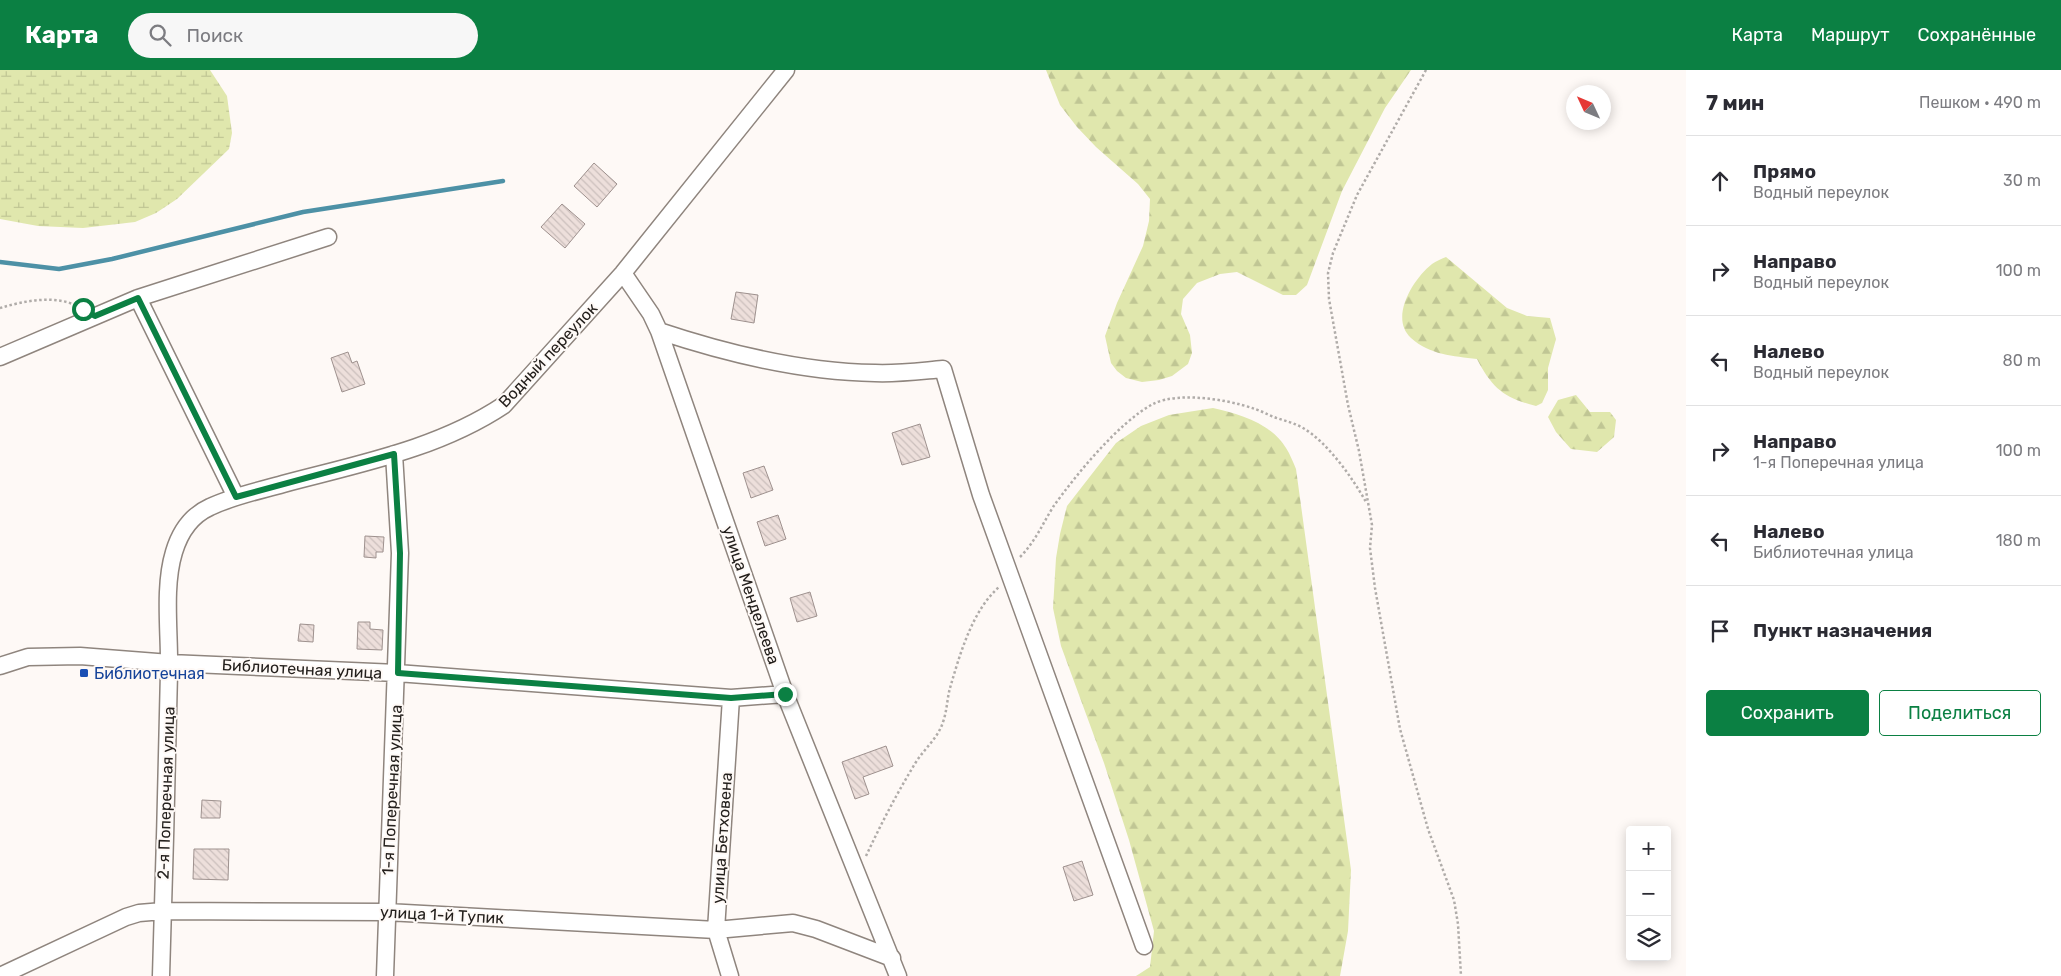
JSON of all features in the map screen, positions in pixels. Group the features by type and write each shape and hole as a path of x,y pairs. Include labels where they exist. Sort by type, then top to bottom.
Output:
{"street":[{"name":"Водный переулок","path":"188,523 208,507 236,497 394,454 442,437 486,416 504,405 623,273 786,70"},
{"path":"0,357 138,298 328,237"},
{"name":"улица Менделеева","path":"623,273 651,314 659,331 785,694 898,976"},
{"path":"138,298 236,497"},
{"path":"659,331 708,347 757,359 834,370 874,373 943,369 981,494 1144,946"},
{"name":"1-я Поперечная улица","path":"385,976 398,673 400,553 394,454"},
{"name":"2-я Поперечная улица","path":"161,976 170,663 170,582 174,554 180,535 188,523"},
{"name":"Библиотечная улица","path":"0,666 28,657 80,656 170,663 398,673 731,698 785,694"},
{"name":"улица Бетховена","path":"730,976 716,930 731,698"},
{"name":"улица 1-й Тупик","path":"0,976 126,917 140,913 163,911 387,912 716,930 799,924 816,928 892,958"}],"path":[{"path":"1426,70 1357,195 1333,253 1328,273 1329,299 1338,357 1360,451 1372,525 1370,548 1375,588 1400,729 1428,829 1454,900 1458,924 1461,976"},
{"path":"0,308 37,301 58,301 72,303 95,316"},
{"path":"858,873 892,801 920,755 934,740 944,722 950,689 976,616 992,593 1031,546 1053,508 1077,475 1115,434 1153,404 1174,397 1226,401 1253,407 1272,417 1290,421 1319,439 1358,488 1368,505"}],"green space":[{"path":"0,70 210,70 227,96 232,133 229,149 177,199 156,213 135,222 83,228 38,226 0,219"},
{"path":"1046,70 1411,70 1385,108 1342,191 1307,285 1296,295 1283,295 1237,272 1220,274 1197,283 1183,299 1181,314 1190,335 1192,353 1188,364 1172,376 1142,382 1126,378 1117,371 1111,363 1105,336 1117,303 1143,246 1149,221 1150,199 1138,184 1096,147 1077,127 1060,105"},
{"path":"1446,257 1507,308 1527,316 1550,318 1556,339 1548,368 1548,390 1542,403 1536,406 1507,395 1494,385 1477,359 1451,356 1426,348 1411,338 1405,330 1402,320 1403,310 1411,289 1432,264"},
{"path":"1576,395 1590,412 1610,412 1616,420 1614,437 1597,452 1571,449 1556,432 1548,417 1558,400"},
{"path":"1213,408 1254,421 1272,432 1286,448 1296,469 1351,870 1348,931 1340,976 1136,976 1150,967 1154,931 1129,840 1104,763 1061,646 1053,608 1056,558 1067,506 1116,443 1141,426 1169,415"}],"building":[{"path":"594,163 617,184 597,207 574,186"},
{"path":"562,204 585,224 565,248 541,227"},
{"path":"736,292 758,295 754,323 731,319"},
{"path":"348,352 352,363 357,361 365,384 342,392 331,358"},
{"path":"920,424 930,457 902,465 892,433"},
{"path":"764,466 773,490 751,498 743,473"},
{"path":"778,515 786,539 765,546 757,522"},
{"path":"365,536 384,537 383,552 376,552 376,558 364,557"},
{"path":"810,592 817,616 797,622 790,598"},
{"path":"358,622 370,622 370,629 383,630 382,650 357,649"},
{"path":"300,624 314,625 313,642 298,641"},
{"path":"886,746 893,766 863,777 869,794 855,799 842,762"},
{"path":"202,800 221,801 220,818 201,818"},
{"path":"194,849 229,849 228,880 193,879"},
{"path":"1082,861 1093,895 1074,901 1063,867"}],"waterway":[{"path":"0,262 59,269 112,259 303,212 503,181"}],"place":[{"name":"Библиотечная","path":"84,673"}],"route":[{"path":"83,309 95,316 138,298 236,497 394,454 400,553 398,673 731,698 785,694"}]}
